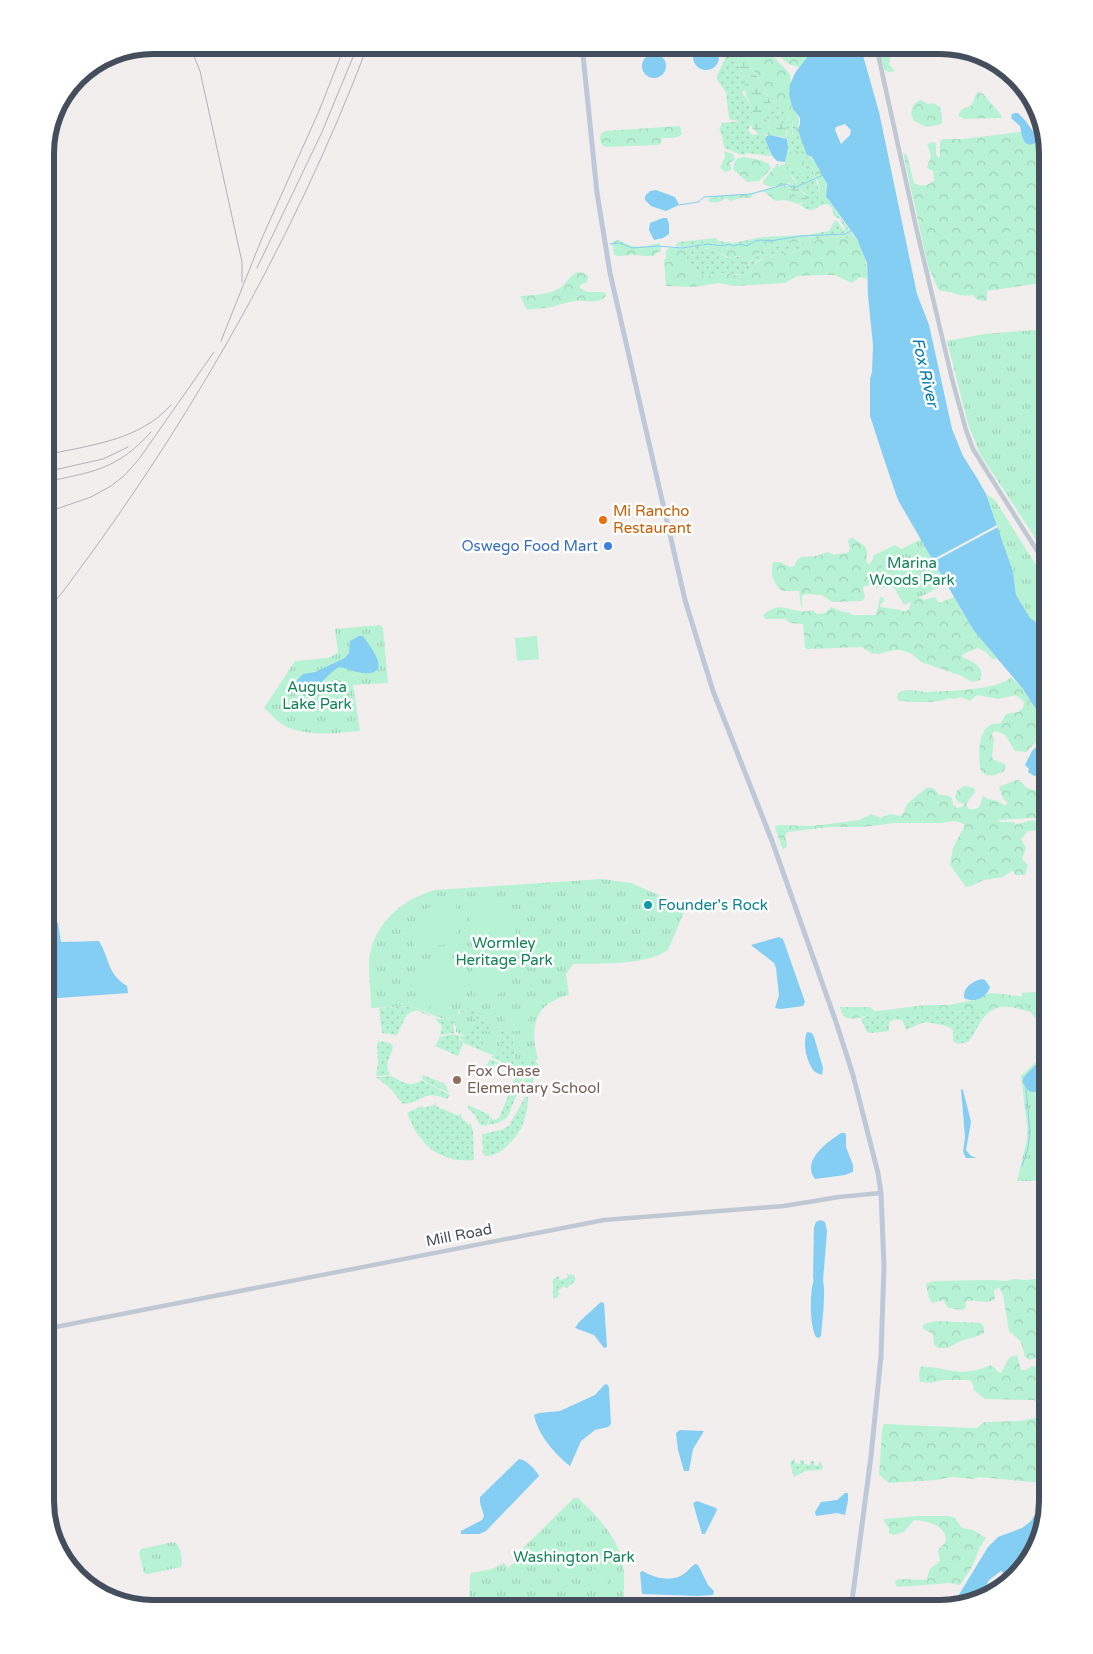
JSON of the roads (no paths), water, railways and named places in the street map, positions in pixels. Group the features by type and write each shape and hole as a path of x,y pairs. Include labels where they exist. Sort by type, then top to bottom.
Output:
{"main road":[{"path":"583,54 597,193 610,273 685,600 716,698 772,841 842,1040 869,1131 878,1173 881,1193 884,1263 881,1356 872,1456 852,1600"}],"street":[{"path":"878,54 916,227 966,430 973,449 1039,554"},
{"name":"Mill Road","path":"54,1327 604,1220 784,1206 839,1197 881,1193"}],"water":[{"path":"654,54 662,58 666,66 662,74 654,78 646,74 642,66 646,58"},
{"path":"694,54 718,54 718,62 711,69 701,69 694,62"},
{"name":"Fox River","path":"810,54 863,54 879,112 917,294 929,325 952,429 963,456 986,494 1013,572 1016,595 1030,618 1039,626 1039,714 1023,689 974,631 898,500 870,416 870,379 873,345 867,263 857,239 826,196 827,184 812,157 807,155 798,130 800,118 793,109 789,95 790,85 795,73","holes":["845,124 851,130 850,135 841,144 835,130 836,127"]},
{"path":"1018,113 1024,119 1038,138 1038,142 1030,145 1025,143 1020,126 1011,118 1012,114"},
{"path":"770,135 787,139 788,147 785,162 777,161 771,153 765,139"},
{"path":"656,190 675,197 679,205 666,211 651,206 645,200 645,196 650,191"},
{"path":"667,218 669,234 654,240 649,230 650,223"},
{"path":"363,636 375,654 379,666 377,670 372,673 362,673 339,667 304,696 296,686 297,680 303,674 315,672 345,658 349,653 350,641"},
{"path":"1037,746 1039,747 1039,773 1034,776 1028,772 1029,769 1025,765 1032,751"},
{"path":"54,919 58,923 61,942 99,941 112,971 127,986 128,993 54,998"},
{"path":"779,937 783,939 805,1002 803,1006 775,1008 779,995 776,968 774,963 751,945"},
{"path":"981,979 985,980 990,987 986,994 976,1000 964,998 965,991 969,986"},
{"path":"807,1032 812,1033 814,1037 823,1068 822,1075 815,1072 808,1059 805,1048"},
{"path":"1039,1062 1039,1091 1031,1092 1026,1088 1023,1078"},
{"path":"961,1089 963,1090 971,1122 966,1150 971,1156 977,1158 966,1158 963,1152 965,1137"},
{"path":"841,1133 846,1135 846,1147 853,1165 853,1172 845,1175 815,1179 811,1165 814,1158 823,1146"},
{"path":"820,1220 825,1222 827,1231 823,1281 824,1308 821,1336 819,1338 816,1337 814,1332 811,1293 814,1227 816,1222"},
{"path":"601,1302 604,1303 607,1347 604,1348 594,1335 575,1328"},
{"path":"605,1384 609,1388 611,1424 608,1427 595,1430 581,1441 570,1466 548,1444 539,1430 534,1415 560,1411 595,1395"},
{"path":"680,1430 704,1431 693,1449 689,1471 684,1471 678,1450 676,1433"},
{"path":"519,1459 531,1466 539,1476 486,1531 479,1534 461,1534 461,1531 482,1520 484,1516 480,1497"},
{"path":"845,1493 848,1493 848,1500 845,1515 837,1513 816,1516 815,1512 821,1502 837,1500"},
{"path":"697,1501 717,1510 705,1534 702,1534 693,1503"},
{"path":"1038,1509 1032,1539 1019,1562 1006,1575 1001,1571 989,1580 984,1590 957,1599 988,1547 998,1537 1022,1528 1031,1521"},
{"path":"695,1564 698,1565 708,1585 714,1591 713,1595 642,1594 640,1572 643,1571 652,1576 662,1578 673,1578 682,1575"}],"waterway":[{"path":"679,205 698,202 704,197 751,194 786,184 796,187 823,175"},
{"path":"610,244 620,243 632,248 658,246 682,248 708,244 723,246 740,244 747,246 761,240 770,241 801,236 845,234 851,231"},
{"path":"1022,1166 1028,1148 1030,1132 1026,1089"}],"railway":[{"path":"193,54 200,71 242,262 242,282"},
{"path":"221,341 262,238 319,111 341,54"},
{"path":"257,268 322,132 354,54"},
{"path":"54,603 141,482 186,413 228,342 267,270 303,196 364,54"},
{"path":"54,510 91,497 124,476 139,459 214,352"},
{"path":"54,453 113,440 129,434 144,427 171,405"},
{"path":"54,480 103,468 127,454 151,432"},
{"path":"54,470 103,459 128,447"}],"place":[{"name":"Mi Rancho Restaurant","path":"603,520"},
{"name":"Oswego Food Mart","path":"608,546"},
{"name":"Founder's Rock","path":"648,905"},
{"name":"Fox Chase Elementary School","path":"457,1080"}],"park label":[{"name":"Marina Woods Park","path":"912,572"},
{"name":"Augusta Lake Park","path":"317,696"},
{"name":"Wormley Heritage Park","path":"504,952"},
{"name":"Washington Park","path":"574,1557"}]}
